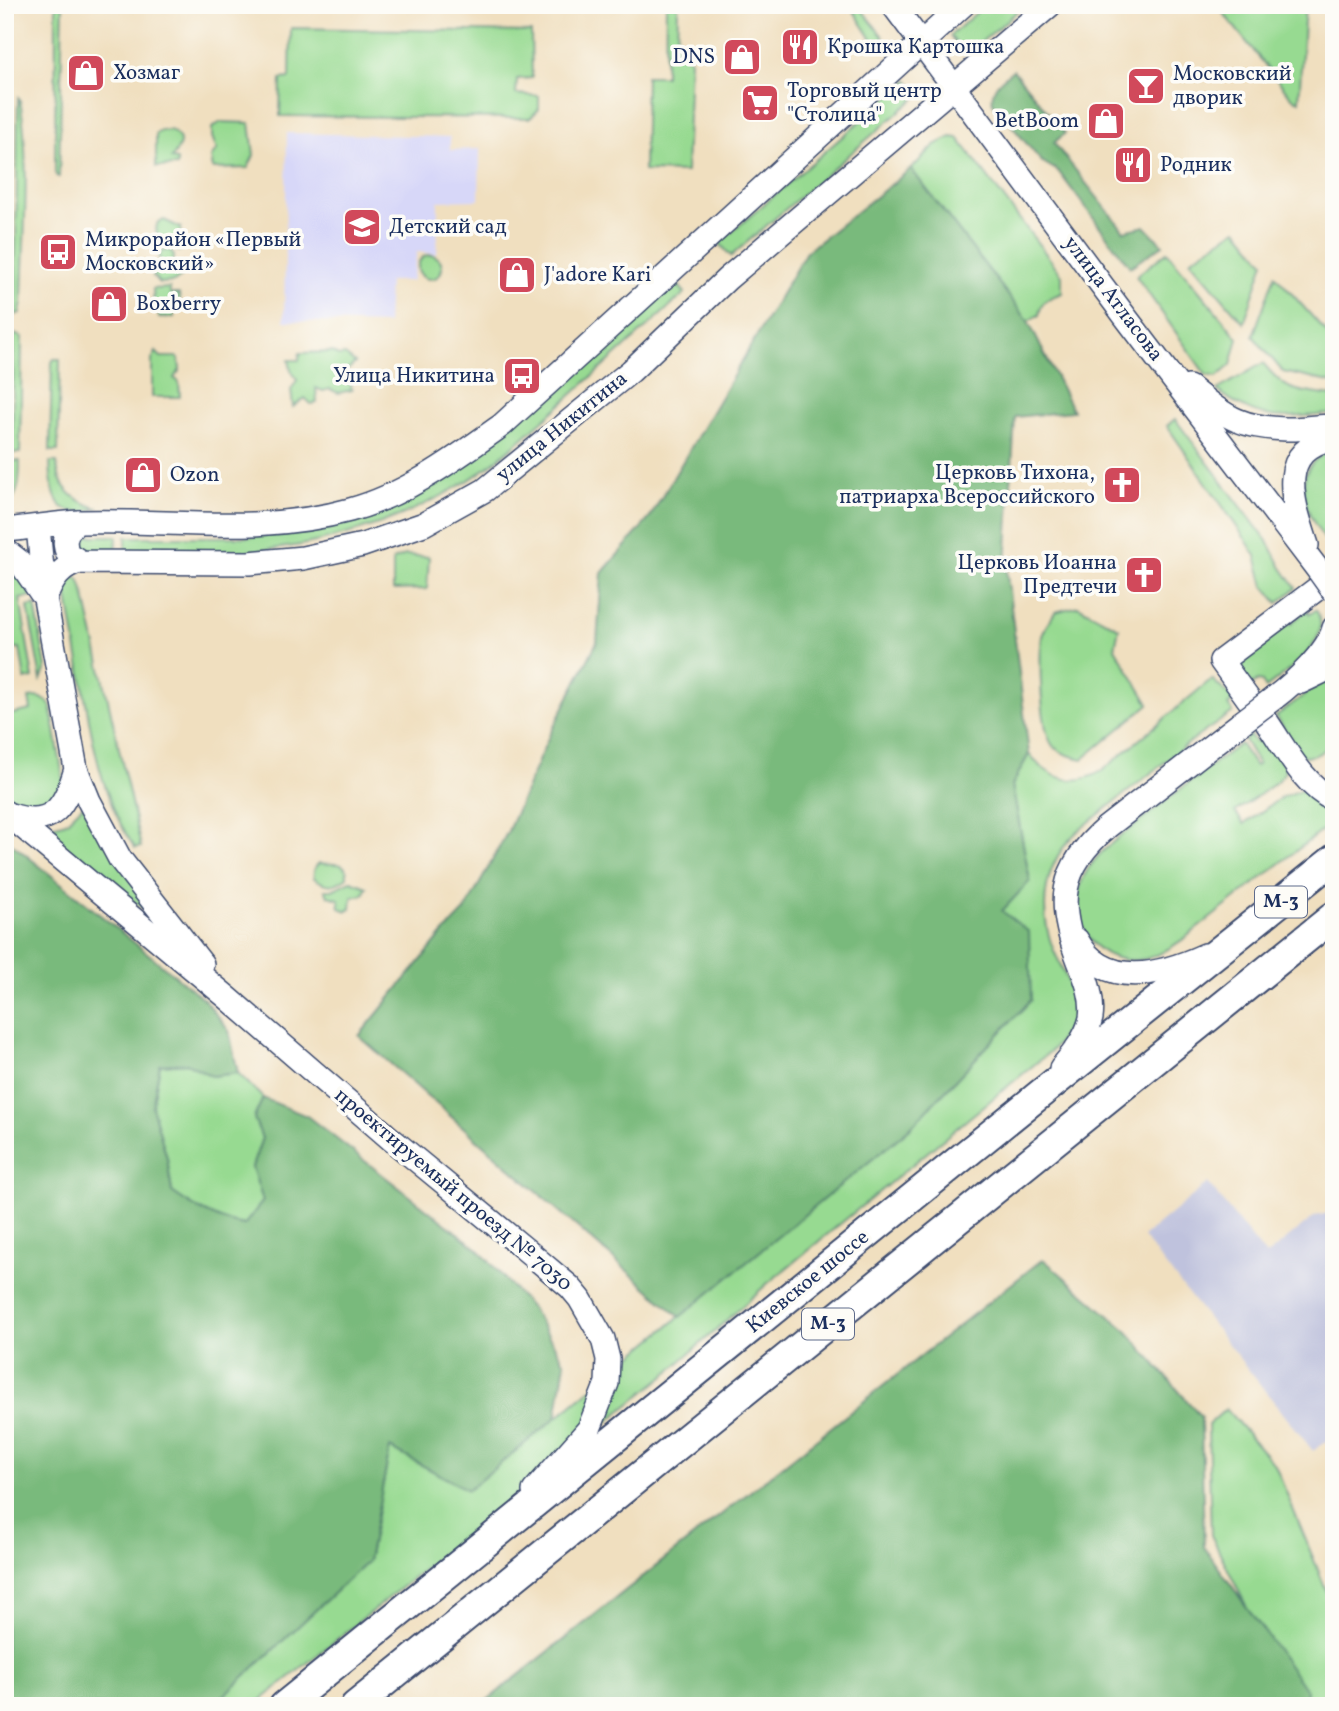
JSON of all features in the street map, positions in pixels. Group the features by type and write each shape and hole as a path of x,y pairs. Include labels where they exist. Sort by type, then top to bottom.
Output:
{"highway":[{"name":"Киевское шоссе","path":"284,1706 1334,859"},
{"name":"М-3","path":"355,1706 1334,916"}],"street":[{"name":"улица Атласова","path":"893,5 1164,368 1322,570 1334,592"},
{"name":"улица Никитина","path":"5,530 78,522 297,522 352,510 407,487 459,456 502,425 963,5"},
{"name":"улица Никитина","path":"81,562 275,562 313,556 363,545 424,524 485,490 535,452 631,371 727,279 1050,5"},
{"path":"1164,368 1225,415 1240,423 1270,429 1334,426"},
{"path":"1249,700 1221,661 1322,570 1292,495 1292,480 1296,467 1308,450 1318,443 1334,438"},
{"path":"78,522 67,533 65,540 68,554 81,562"},
{"name":"проектируемый проезд № 7030","path":"38,527 45,598 76,769 89,801 120,859 228,998"},
{"path":"5,551 19,561 45,598"},
{"path":"45,598 58,574 71,564 81,562"},
{"path":"1039,1095 1077,1048 1088,1029 1091,1017 1090,993 1069,937 1064,905 1068,878 1076,860 1095,838 1278,695 1327,645 1334,628"},
{"path":"1278,695 1334,666"},
{"path":"1267,722 1303,774 1322,793 1334,800"},
{"path":"6,813 29,821 55,812 64,804 76,769"},
{"name":"проектируемый проезд № 7030","path":"6,813 570,1287 593,1319 603,1339 608,1359 607,1383 589,1429 544,1482 484,1544"},
{"path":"1064,905 1080,946 1108,969 1124,974 1140,975 1172,968 1229,944"},
{"path":"1302,943 1334,926"}],"shaded area":[{"name":"Детский сад","path":"287,133 450,137 450,150 480,149 479,200 438,201 437,254 417,252 412,281 389,281 387,324 284,321"},
{"path":"1208,1183 1266,1256 1315,1216 1334,1212 1334,1435 1313,1451 1143,1237"}],"green space":[{"path":"56,5 63,5 59,177 55,173"},
{"path":"666,5 678,5 677,50 690,59 686,172 644,171 646,76 665,76"},
{"path":"850,5 858,5 884,38 875,44"},
{"path":"985,5 1025,5 966,55 950,36"},
{"path":"1220,5 1305,5 1299,101 1292,98 1219,8"},
{"path":"291,28 531,32 532,78 517,79 516,94 539,96 539,109 530,118 280,116 281,79 290,78"},
{"path":"1013,70 1065,133 1054,143 1124,231 1145,226 1163,245 1130,267 1058,171 1041,161 993,103 995,88"},
{"path":"908,80 920,94 731,256 719,243"},
{"path":"18,98 25,149 26,201 22,303 20,313 15,315"},
{"path":"221,122 250,123 254,155 248,168 213,169 211,157 217,150 212,128"},
{"path":"170,130 180,140 171,159 177,160 177,166 156,167 156,134"},
{"path":"951,137 958,138 1062,275 1062,293 1046,300 1039,315 1028,321 911,169 935,145"},
{"path":"911,169 1028,321 1073,411 1015,417 1006,566 1029,754 1012,785 1030,881 1002,911 1029,932 1031,1000 909,1129 680,1317 359,1036 441,936 465,911 508,831 549,736 597,642 602,573 649,519 806,252"},
{"path":"164,220 181,228 178,243 181,250 162,247 156,229 158,222"},
{"path":"1237,229 1264,262 1244,323 1190,260"},
{"path":"170,250 174,256 172,269 180,270 182,276 174,282 159,283 153,276 162,269 159,256 162,251"},
{"path":"1167,252 1238,338 1231,365 1217,377 1206,375 1136,276"},
{"path":"430,255 438,259 442,267 438,275 430,279 422,275 418,267 422,259"},
{"path":"1275,275 1334,341 1334,383 1283,372 1253,336"},
{"path":"675,281 685,293 564,402 486,468 426,504 344,535 301,545 236,552 126,552 126,537 246,537 298,532 347,521 410,496"},
{"path":"170,288 170,294 179,294 180,307 174,308 174,317 159,318 158,309 154,309 153,289"},
{"path":"14,334 22,337 20,453 12,453"},
{"path":"156,352 161,357 179,359 180,370 174,378 179,382 180,397 152,397 152,360"},
{"path":"333,352 338,356 345,355 355,363 345,372 352,390 338,393 330,389 323,391 316,388 317,403 311,404 305,398 293,407 291,390 297,380 289,360 299,360 300,353"},
{"path":"54,359 60,359 58,451 50,451 52,362"},
{"path":"1263,363 1287,386 1334,396 1334,414 1285,417 1260,414 1217,390"},
{"path":"1175,419 1270,545 1296,588 1278,603 1264,586 1256,556 1246,540 1167,426"},
{"path":"1334,449 1334,546 1331,547 1307,507 1304,480 1318,457"},
{"path":"11,461 20,461 19,480 14,498 5,507 5,488 11,477"},
{"path":"50,462 57,462 60,479 69,492 97,508 72,512 58,503 52,485"},
{"path":"74,536 117,536 116,551 77,551"},
{"path":"405,555 429,557 427,589 393,590 393,560"},
{"path":"5,556 32,596 20,599 33,678 25,680 20,648 5,651"},
{"path":"76,576 85,597 141,847 135,848 124,830 100,770 86,706 66,584"},
{"path":"35,605 46,668 41,680 28,607"},
{"path":"1078,606 1119,628 1115,648 1149,704 1083,759 1053,746 1045,725 1041,676 1042,636 1046,627 1055,612"},
{"path":"1306,610 1310,614 1316,610 1320,622 1314,644 1296,664 1266,688 1258,681 1252,685 1241,669 1242,658 1284,624 1291,624"},
{"path":"1334,676 1334,742 1318,754 1306,757 1301,755 1276,716"},
{"path":"1213,680 1234,700 1228,705 1233,712 1194,739 1078,831 1067,843 1051,872 1045,903 1046,919 1054,951 1073,1002 1073,1015 1068,1028 1052,1050 767,1284 669,1372 254,1706 213,1706 368,1561 390,1447 469,1489 909,1129 1031,1000 1001,911 1030,881 1012,785 1029,754 1053,775 1071,780 1091,776 1102,771"},
{"path":"39,697 51,707 64,783 45,807 33,808 19,804 5,794 5,724 9,723 8,715 31,710 29,698"},
{"path":"1250,735 1255,742 1263,738 1273,752 1277,753 1285,770 1276,782 1235,812 1244,824 1282,797 1303,789 1334,809 1334,821 1168,949 1150,958 1137,960 1120,959 1105,953 1093,944 1084,931 1079,916 1081,885 1088,869 1113,842 1240,744 1255,766 1258,764 1244,740"},
{"path":"83,805 164,925 42,829 66,822"},
{"path":"5,838 204,999 229,1031 238,1073 212,1076 187,1063 160,1065 152,1107 167,1158 172,1192 206,1213 244,1225 263,1201 252,1167 262,1138 254,1118 263,1098 307,1116 478,1249 532,1309 565,1363 556,1418 468,1490 390,1448 368,1561 213,1706 5,1706"},
{"path":"319,863 342,865 347,871 347,877 331,885 319,881 314,878 314,874"},
{"path":"351,881 367,887 363,895 352,897 351,909 347,911 340,908 339,899 328,896 325,890 332,890"},
{"path":"187,1063 212,1076 238,1073 263,1098 254,1118 262,1138 252,1167 263,1201 244,1225 206,1213 172,1192 167,1158 152,1107 160,1065"},
{"path":"1043,1259 1128,1332 1201,1417 1204,1547 1306,1690 1305,1706 480,1706"},
{"path":"1226,1409 1275,1465 1334,1609 1334,1706 1296,1706 1211,1535 1208,1425"}],"place":[{"name":"Крошка Картошка","path":"800,47"},
{"name":"DNS","path":"742,57"},
{"name":"Хозмаг","path":"86,73"},
{"name":"Московский дворик","path":"1146,86"},
{"name":"Торговый центр \"Столица\"","path":"760,103"},
{"name":"BetBoom","path":"1106,121"},
{"name":"Родник","path":"1133,165"},
{"name":"Детский сад","path":"362,227"},
{"name":"Микрорайон «Первый Московский»","path":"58,252"},
{"name":"J'adore Kari","path":"517,275"},
{"name":"Boxberry","path":"109,304"},
{"name":"Улица Никитина","path":"522,376"},
{"name":"Ozon","path":"143,475"},
{"name":"Церковь Тихона, патриарха Всероссийского","path":"1122,485"},
{"name":"Церковь Иоанна Предтечи","path":"1144,575"}]}
